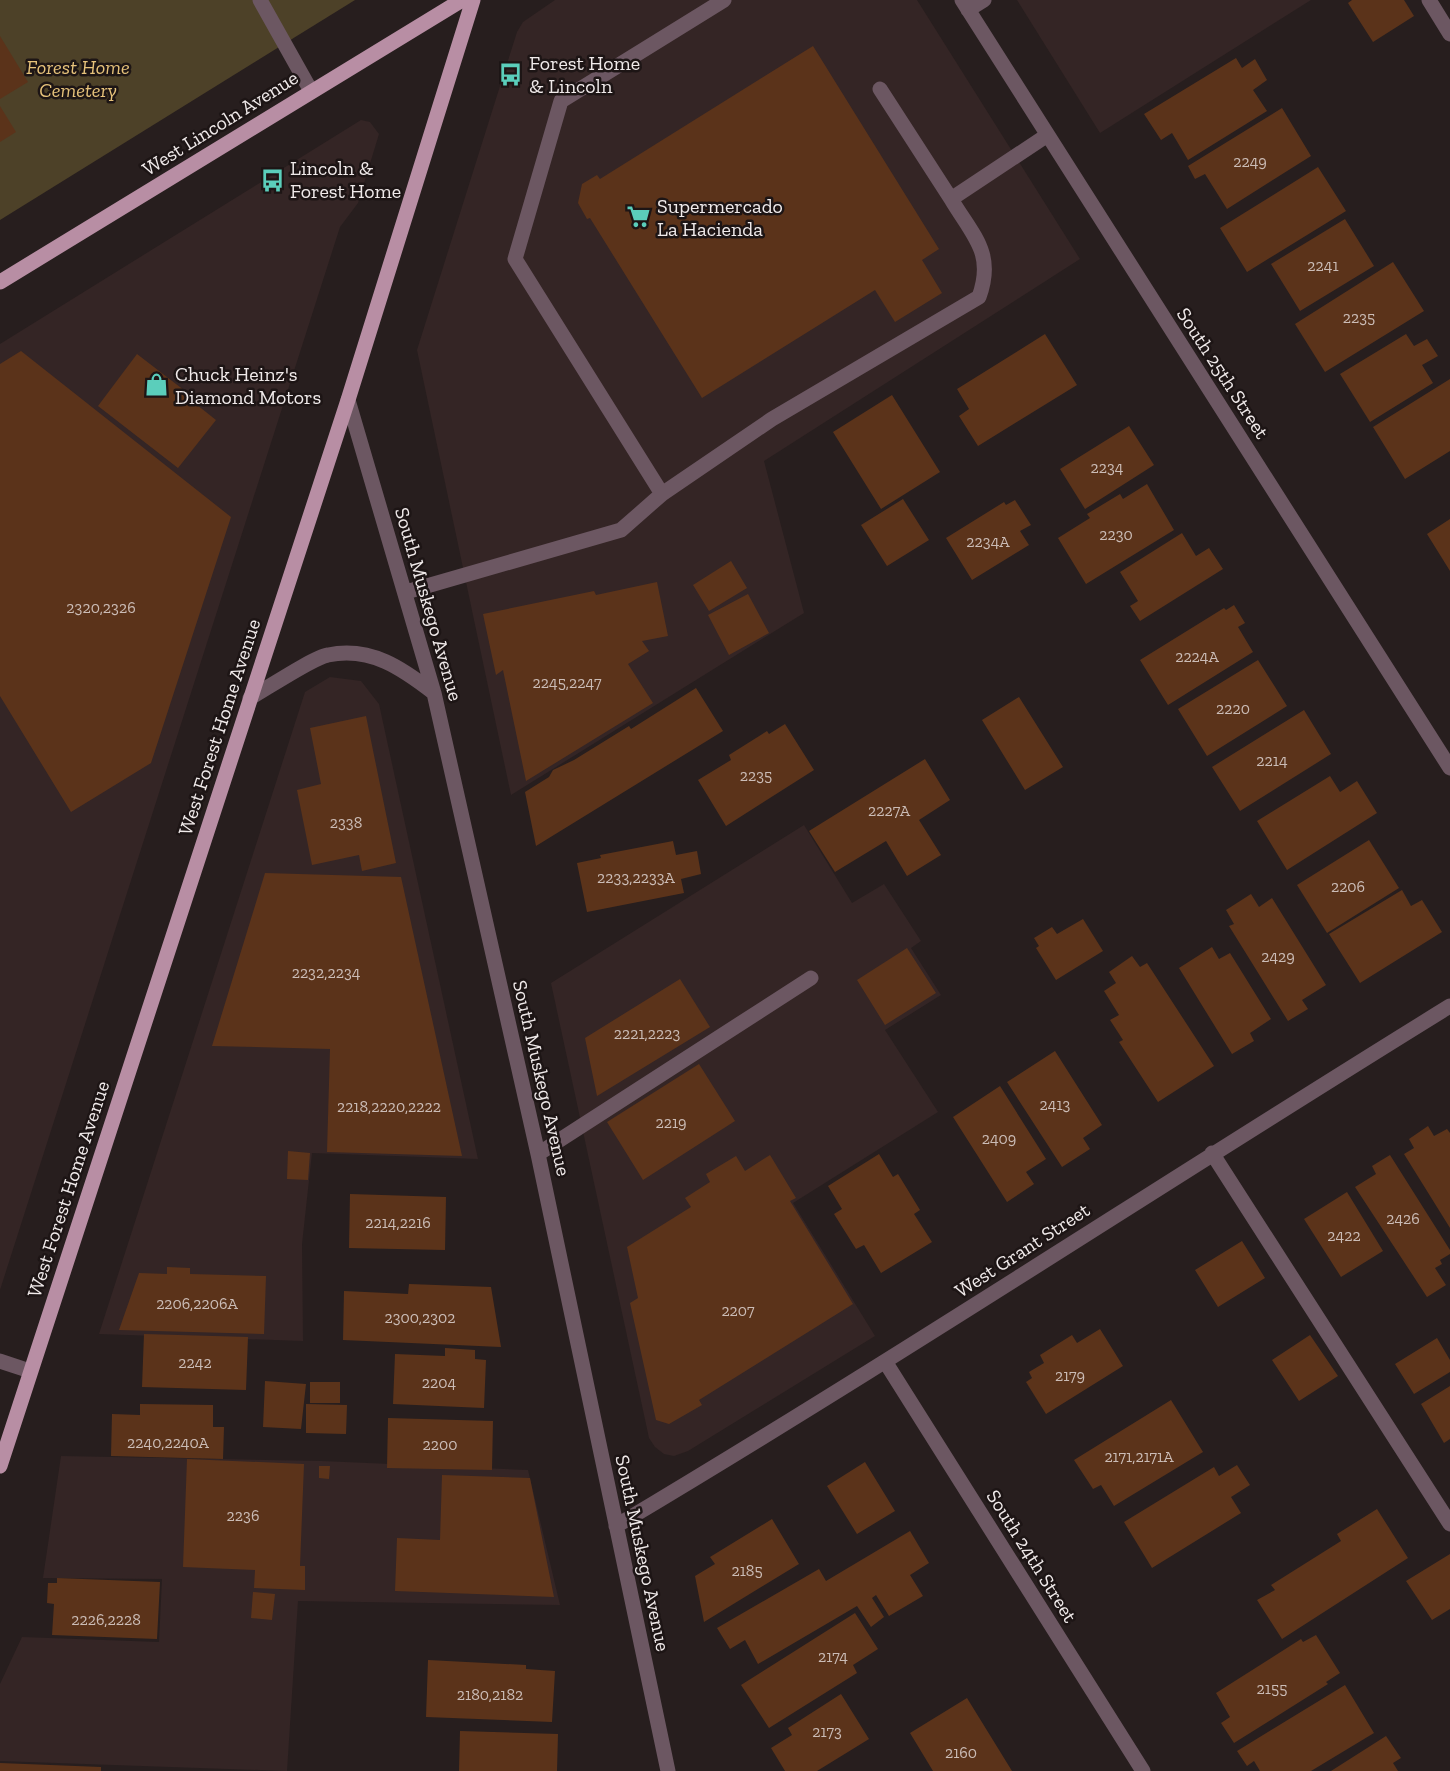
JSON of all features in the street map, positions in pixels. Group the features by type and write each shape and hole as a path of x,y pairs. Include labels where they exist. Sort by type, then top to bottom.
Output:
{"main road":[{"name":"West Lincoln Avenue","path":"0,282 462,0"},
{"name":"West Forest Home Avenue","path":"0,1466 348,400 473,0"}],"street":[{"path":"260,0 311,91"},
{"path":"662,494 515,259 561,101 724,0"},
{"path":"965,5 984,0"},
{"path":"1429,0 1450,34"},
{"name":"South 25th Street","path":"965,5 1046,136 1450,768"},
{"path":"406,592 621,530 662,494 772,420 979,297 986,277 986,257 880,89"},
{"path":"951,199 1046,136"},
{"name":"South Muskego Avenue","path":"348,400 434,693 538,1154 668,1771"},
{"path":"250,698 327,655 365,655 399,666 434,693"},
{"path":"538,1154 811,978"},
{"name":"West Grant Street","path":"616,1526 886,1363 1212,1153 1450,1006"},
{"path":"1212,1153 1450,1524"},
{"path":"0,1361 30,1371"},
{"name":"South 24th Street","path":"886,1363 1143,1771"}],"shaded area":[{"path":"555,0 917,0 1080,259 764,461 804,613 511,795 417,350 517,32 523,22"},
{"path":"1017,0 1311,0 1100,133"},
{"path":"361,120 370,122 379,134 358,203 340,227 0,1290 0,344"},
{"path":"330,677 361,681 379,704 478,1159 312,1153 302,1244 303,1341 99,1334 305,692"},
{"path":"804,825 852,903 884,884 921,941 911,948 941,995 885,1030 938,1112 793,1203 875,1336 688,1451 674,1456 664,1454 649,1438 551,983"},
{"path":"61,1456 322,1461 528,1470 560,1605 298,1601 287,1771 0,1761 0,1684 22,1637 159,1642 162,1579 43,1578"}],"green space":[{"name":"Forest Home Cemetery","path":"0,0 355,0 0,220"}],"building":[{"path":"1352,0 1404,0 1414,16 1373,42 1348,3"},
{"path":"0,36 28,82 0,99"},
{"path":"813,46 939,249 922,260 942,293 895,322 875,290 702,398 590,218 587,219 578,203 582,184 597,175 600,179"},
{"path":"1236,58 1242,68 1255,59 1267,80 1253,90 1267,111 1188,160 1172,133 1161,140 1144,114"},
{"path":"0,106 16,132 0,142"},
{"path":"1282,108 1311,156 1227,209 1205,174 1195,179 1188,166"},
{"path":"1318,167 1346,211 1247,272 1220,228"},
{"path":"1345,219 1374,266 1300,311 1271,264"},
{"path":"1393,262 1424,311 1325,372 1295,324"},
{"path":"1045,334 1077,385 978,446 959,416 969,409 957,389"},
{"path":"1406,334 1414,346 1427,339 1438,356 1422,365 1433,383 1370,422 1340,374"},
{"path":"21,351 231,517 151,763 71,812 0,696 0,364"},
{"path":"137,354 189,394 187,397 216,420 178,468 98,406"},
{"path":"1450,379 1450,451 1405,479 1373,427"},
{"path":"892,395 940,472 881,509 833,432"},
{"path":"1129,426 1154,465 1085,509 1060,469"},
{"path":"1147,484 1174,530 1086,584 1058,538 1090,518 1087,514 1120,494 1123,499"},
{"path":"903,499 929,540 887,566 861,525"},
{"path":"1015,500 1031,525 1020,531 1029,545 972,580 946,538 1004,502 1006,505"},
{"path":"1450,519 1450,571 1427,534"},
{"path":"1182,533 1196,556 1209,548 1223,569 1140,621 1130,606 1138,601 1120,572"},
{"path":"731,561 747,588 709,611 693,585"},
{"path":"657,582 668,636 642,641 649,651 628,664 653,703 526,781 503,670 496,675 483,614 594,591 596,595"},
{"path":"748,594 769,633 729,655 708,615"},
{"path":"1234,605 1245,623 1238,627 1253,652 1168,705 1140,660 1224,608 1226,610"},
{"path":"1258,660 1287,706 1207,756 1178,709"},
{"path":"696,688 723,731 536,846 525,792 549,777 553,770 574,760 629,726 631,729"},
{"path":"1019,697 1063,767 1025,790 982,720"},
{"path":"1304,710 1331,754 1240,811 1212,767"},
{"path":"366,716 396,863 362,871 359,855 312,865 297,790 321,784 310,728"},
{"path":"785,724 814,770 726,826 698,780 731,760 729,755 767,731 769,734"},
{"path":"925,759 950,800 919,820 941,855 907,876 886,841 835,872 809,831"},
{"path":"1330,776 1340,792 1357,781 1377,813 1287,870 1257,821"},
{"path":"1369,840 1399,888 1327,933 1297,885"},
{"path":"673,841 676,855 697,851 701,874 681,879 684,893 587,912 577,863 601,858 600,855"},
{"path":"265,873 401,877 462,1156 327,1152 330,1049 212,1046"},
{"path":"1402,890 1411,906 1422,900 1442,932 1360,983 1329,934"},
{"path":"1251,894 1259,907 1272,898 1326,985 1302,1000 1308,1009 1288,1021 1229,926 1234,924 1226,910"},
{"path":"1083,919 1103,951 1056,980 1036,948 1039,946 1034,938 1052,927 1057,934"},
{"path":"1212,947 1219,959 1230,953 1271,1019 1250,1033 1254,1041 1232,1054 1179,968"},
{"path":"907,948 936,993 885,1025 857,980"},
{"path":"1132,956 1140,967 1147,963 1214,1066 1158,1102 1119,1042 1123,1040 1110,1020 1119,1015 1104,991 1116,983 1109,972"},
{"path":"680,979 710,1027 597,1096 585,1038"},
{"path":"1055,1051 1102,1125 1083,1138 1090,1149 1062,1167 1007,1082"},
{"path":"699,1064 735,1121 643,1180 607,1122"},
{"path":"1000,1086 1046,1159 1026,1172 1034,1184 1007,1202 953,1117"},
{"path":"1428,1126 1434,1136 1447,1129 1450,1133 1450,1228 1404,1154 1414,1148 1409,1139"},
{"path":"288,1151 310,1153 308,1180 287,1179"},
{"path":"879,1154 893,1177 898,1174 920,1210 914,1214 932,1242 881,1273 864,1245 856,1249 834,1214 842,1209 828,1186"},
{"path":"770,1155 796,1198 790,1201 853,1304 699,1400 702,1405 669,1424 656,1420 630,1303 638,1298 627,1247 691,1207 685,1198 710,1182 706,1174 736,1156 745,1171"},
{"path":"1390,1155 1450,1250 1450,1254 1440,1260 1442,1264 1435,1268 1446,1285 1427,1297 1355,1187 1376,1174 1372,1166"},
{"path":"1347,1192 1383,1251 1341,1277 1304,1219"},
{"path":"350,1194 446,1197 445,1250 349,1248"},
{"path":"1242,1241 1265,1278 1218,1307 1195,1270"},
{"path":"167,1267 190,1268 190,1274 266,1276 264,1334 119,1330 139,1273 167,1274"},
{"path":"409,1284 491,1287 501,1347 343,1340 344,1291 408,1294"},
{"path":"1100,1329 1123,1366 1046,1414 1026,1382 1032,1378 1029,1372 1044,1363 1040,1355 1072,1335 1077,1343"},
{"path":"144,1334 248,1337 246,1390 142,1387"},
{"path":"1310,1335 1338,1376 1299,1401 1272,1360"},
{"path":"1437,1338 1450,1360 1450,1372 1414,1394 1395,1364"},
{"path":"445,1348 475,1350 475,1359 486,1360 484,1408 393,1404 395,1354 445,1356"},
{"path":"265,1381 306,1384 301,1429 263,1427"},
{"path":"310,1382 340,1382 340,1403 310,1403"},
{"path":"1450,1386 1450,1439 1444,1443 1421,1404"},
{"path":"1171,1400 1203,1452 1114,1506 1101,1485 1093,1489 1074,1460"},
{"path":"140,1404 213,1405 213,1427 224,1427 223,1459 111,1456 112,1414 140,1415"},
{"path":"306,1404 347,1405 346,1434 306,1433"},
{"path":"388,1418 493,1421 492,1470 387,1468"},
{"path":"187,1459 304,1464 300,1566 305,1566 305,1590 254,1588 255,1570 183,1567"},
{"path":"865,1462 895,1511 857,1534 827,1486"},
{"path":"1237,1465 1250,1485 1231,1497 1241,1513 1152,1568 1124,1522 1214,1467 1219,1476"},
{"path":"319,1466 330,1466 329,1479 319,1478"},
{"path":"442,1475 530,1478 554,1597 395,1591 397,1538 440,1540"},
{"path":"1377,1509 1408,1558 1282,1639 1257,1600 1275,1590 1271,1585 1341,1541 1337,1534"},
{"path":"772,1519 799,1564 704,1622 695,1576 715,1564 710,1557"},
{"path":"910,1531 929,1563 910,1575 923,1596 889,1616 876,1595 872,1598 884,1617 871,1627 857,1606 758,1664 745,1640 730,1649 717,1628 819,1569 826,1581"},
{"path":"1450,1554 1450,1609 1432,1620 1406,1581"},
{"path":"57,1578 160,1582 157,1639 52,1635 54,1604 47,1603 48,1583 57,1583"},
{"path":"253,1592 275,1594 272,1620 251,1618"},
{"path":"855,1613 878,1649 853,1665 857,1673 769,1728 741,1685"},
{"path":"1316,1635 1340,1673 1326,1682 1328,1684 1234,1743 1221,1723 1230,1717 1216,1693 1301,1639 1303,1642"},
{"path":"428,1660 526,1665 526,1669 555,1671 552,1722 426,1717"},
{"path":"1345,1685 1374,1733 1311,1771 1260,1771 1254,1761 1247,1766 1237,1751"},
{"path":"841,1694 869,1739 817,1771 785,1771 771,1748 792,1735 788,1728"},
{"path":"967,1698 1012,1771 933,1771 910,1733"},
{"path":"460,1731 558,1734 557,1771 459,1771"},
{"path":"1386,1736 1401,1758 1393,1763 1398,1771 1331,1771"},
{"path":"0,1763 101,1767 101,1771 0,1771"}],"place":[{"name":"Forest Home & Lincoln","path":"511,74"},
{"name":"Lincoln & Forest Home","path":"272,180"},
{"name":"Supermercado La Hacienda","path":"639,217"},
{"name":"Chuck Heinz's Diamond Motors","path":"157,385"}]}
